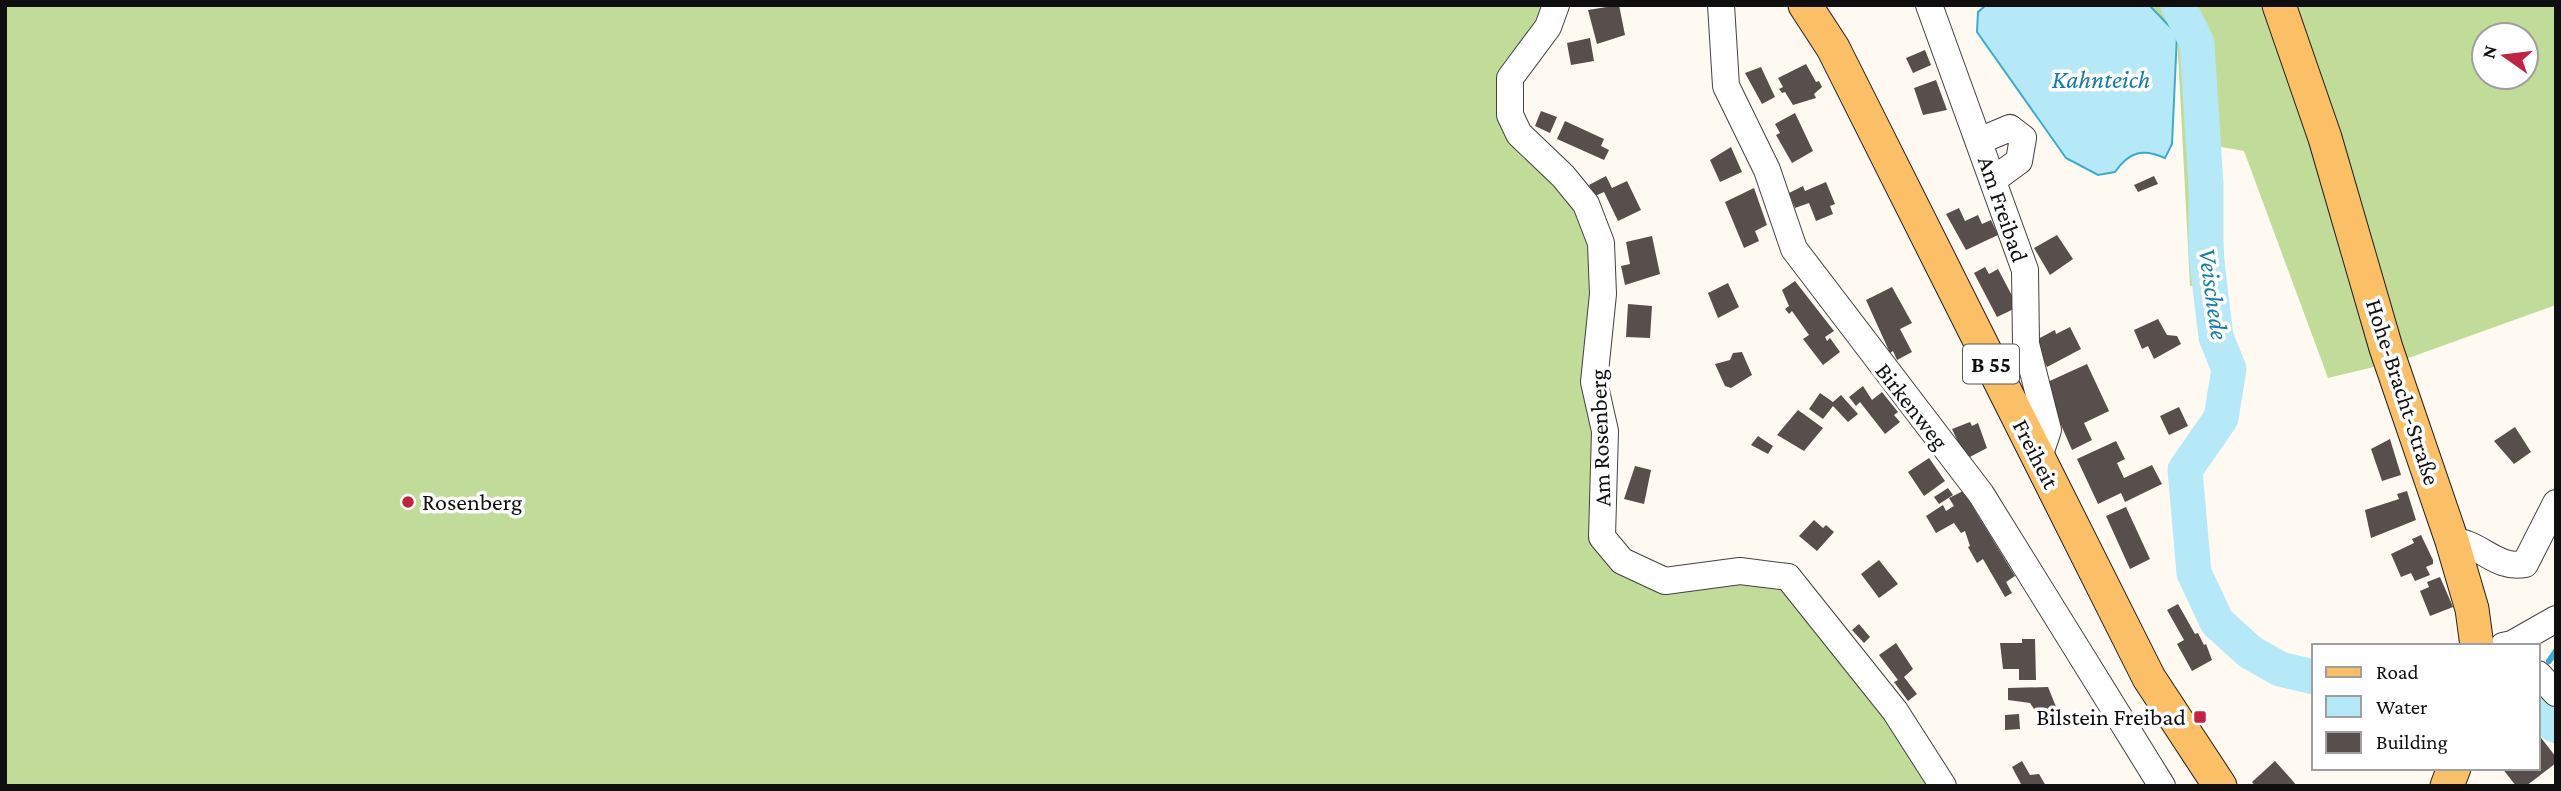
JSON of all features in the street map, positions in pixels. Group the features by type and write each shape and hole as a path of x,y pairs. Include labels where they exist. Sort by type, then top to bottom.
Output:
{"main road":[{"name":"Freiheit","path":"1805,5 1833,48 2149,678 2220,786"},
{"name":"Hohe-Bracht-Straße","path":"2279,5 2325,138 2386,348 2452,541 2472,609 2477,644"},
{"path":"2446,786 2454,770"}],"street":[{"name":"Am Rosenberg","path":"1556,5 1548,27 1510,78 1510,114 1519,134 1563,176 1586,204 1601,243 1603,294 1594,382 1605,431 1602,537 1622,561 1665,581 1740,571 1788,577 1895,711 1943,786"},
{"name":"Birkenweg","path":"1721,5 1726,86 1767,170 1794,249 1981,494 2162,786"},
{"name":"Am Freibad","path":"1929,5 2025,270 2026,344 2048,429 2038,460"},
{"path":"1979,141 2010,128 2023,138 2019,161 1993,180"},
{"path":"2452,541 2473,546 2508,565 2525,565 2556,503"},
{"path":"2511,644 2556,618"},
{"path":"2540,676 2556,693"}],"green space":[{"path":"5,5 1556,5 1510,78 1510,114 1601,243 1603,537 1665,581 1788,577 1943,786 5,786"},
{"path":"2149,5 2556,5 2556,305 2403,360 2328,378 2244,151 2216,146 2226,283 2190,286 2177,34"}],"water":[{"name":"Kahnteich","path":"1986,5 2149,5 2177,34 2172,144 2165,158 2149,153 2137,154 2125,160 2115,172 2098,175 2066,158 1977,32 1978,12"}],"building":[{"path":"1619,5 1625,35 1597,44 1588,10"},
{"path":"1590,38 1594,61 1571,65 1567,43"},
{"path":"1925,50 1931,65 1913,73 1906,58"},
{"path":"1806,64 1822,87 1814,94 1816,98 1793,105 1785,92 1782,93 1779,89 1783,87 1778,78"},
{"path":"1761,67 1775,97 1762,104 1745,73"},
{"path":"1936,80 1947,110 1923,115 1914,88"},
{"path":"1541,111 1557,117 1550,133 1535,126"},
{"path":"1795,113 1813,151 1792,163 1776,135 1780,133 1775,124"},
{"path":"1565,121 1604,139 1601,146 1609,150 1604,160 1557,139"},
{"path":"1731,147 1742,172 1720,182 1710,160"},
{"path":"1606,176 1612,188 1627,181 1641,210 1618,221 1604,192 1595,196 1589,185"},
{"path":"2154,176 2158,184 2138,192 2134,185"},
{"path":"1826,182 1835,204 1830,206 1833,214 1816,221 1809,203 1795,208 1789,193 1803,186 1805,191"},
{"path":"1754,188 1767,225 1755,231 1759,241 1744,248 1725,202"},
{"path":"1959,208 1965,221 1978,215 1982,224 1991,220 1998,235 1966,250 1946,214"},
{"path":"2057,235 2073,259 2050,275 2034,248"},
{"path":"1652,236 1660,274 1625,285 1621,266 1630,264 1626,242"},
{"path":"1985,267 1989,274 1998,269 2018,307 1997,317 1974,273"},
{"path":"1795,281 1834,331 1825,337 1827,341 1830,338 1840,352 1823,365 1803,339 1809,335 1792,311 1789,314 1785,309 1789,306 1782,290"},
{"path":"1728,283 1739,307 1718,318 1708,293"},
{"path":"1892,287 1912,323 1900,329 1912,352 1897,360 1893,351 1890,353 1866,300"},
{"path":"1628,304 1652,306 1650,338 1626,337"},
{"path":"2158,319 2167,335 2177,336 2181,344 2154,359 2148,346 2142,349 2134,330"},
{"path":"2070,327 2081,349 2047,367 2034,341 2055,330 2056,334"},
{"path":"1742,352 1752,375 1731,388 1725,386 1715,364 1730,360 1733,353"},
{"path":"2087,364 2109,411 2084,423 2092,440 2072,450 2043,384"},
{"path":"1863,386 1872,400 1882,392 1898,412 1894,415 1900,422 1885,434 1860,402 1856,406 1849,397"},
{"path":"1820,393 1833,402 1841,395 1858,414 1848,422 1833,406 1823,419 1809,409"},
{"path":"2179,407 2188,426 2169,435 2160,416"},
{"path":"1798,410 1823,428 1804,451 1777,435"},
{"path":"1970,422 1972,426 1978,423 1987,448 1966,459 1952,429"},
{"path":"2515,427 2531,452 2514,464 2494,441"},
{"path":"1758,436 1773,446 1768,454 1751,445"},
{"path":"2390,439 2401,475 2382,481 2371,449"},
{"path":"2116,441 2125,459 2117,463 2124,478 2152,465 2162,484 2125,502 2121,493 2098,504 2077,459"},
{"path":"1929,458 1945,481 1924,496 1908,472"},
{"path":"1635,466 1651,470 1644,504 1624,499"},
{"path":"1948,488 1953,495 1939,504 1934,497"},
{"path":"1963,491 2015,576 2006,582 2012,593 2005,597 1983,559 1977,563 1968,547 1970,546 1965,531 1961,533 1954,523 1936,533 1926,516 1943,505 1946,511 1954,506 1949,498"},
{"path":"2407,491 2416,520 2371,538 2365,510 2399,499 2397,494"},
{"path":"2126,507 2150,559 2130,569 2106,516"},
{"path":"1814,520 1823,528 1826,525 1834,532 1817,551 1799,536"},
{"path":"2421,535 2433,560 2433,564 2426,567 2430,575 2415,581 2411,573 2401,577 2391,554 2414,543 2412,539"},
{"path":"1879,560 1898,584 1879,598 1861,574"},
{"path":"2440,577 2453,607 2430,616 2420,591 2429,587 2427,582"},
{"path":"2178,604 2195,634 2198,633 2204,645 2206,644 2212,660 2192,671 2177,644 2184,640 2167,610"},
{"path":"1859,624 1870,637 1864,643 1852,630"},
{"path":"2022,639 2035,639 2036,680 2019,680 2019,669 2003,669 2000,643 2022,643"},
{"path":"1896,643 1913,669 1904,677 1917,694 1908,701 1894,682 1898,680 1879,655"},
{"path":"2048,687 2059,714 2047,716 2036,712 2030,703 2008,700 2008,688"},
{"path":"2019,714 2020,729 2005,730 2005,715"},
{"path":"2540,737 2556,757 2556,763 2526,786 2516,786 2504,770 2540,770"},
{"path":"2022,761 2030,775 2039,774 2046,786 2018,786 2021,784 2012,767"},
{"path":"2275,761 2297,786 2255,786 2252,782"}],"waterway":[{"name":"Veischede","path":"2178,5 2197,43 2206,185 2206,254 2216,337 2229,369 2221,418 2185,470 2194,573 2217,622 2250,652 2280,669 2312,677"},
{"path":"2549,661 2556,651"},
{"name":"Veischede","path":"2540,714 2556,726"}],"place":[{"name":"Rosenberg","path":"408,502"},
{"name":"Bilstein Freibad","path":"2200,717"}]}
